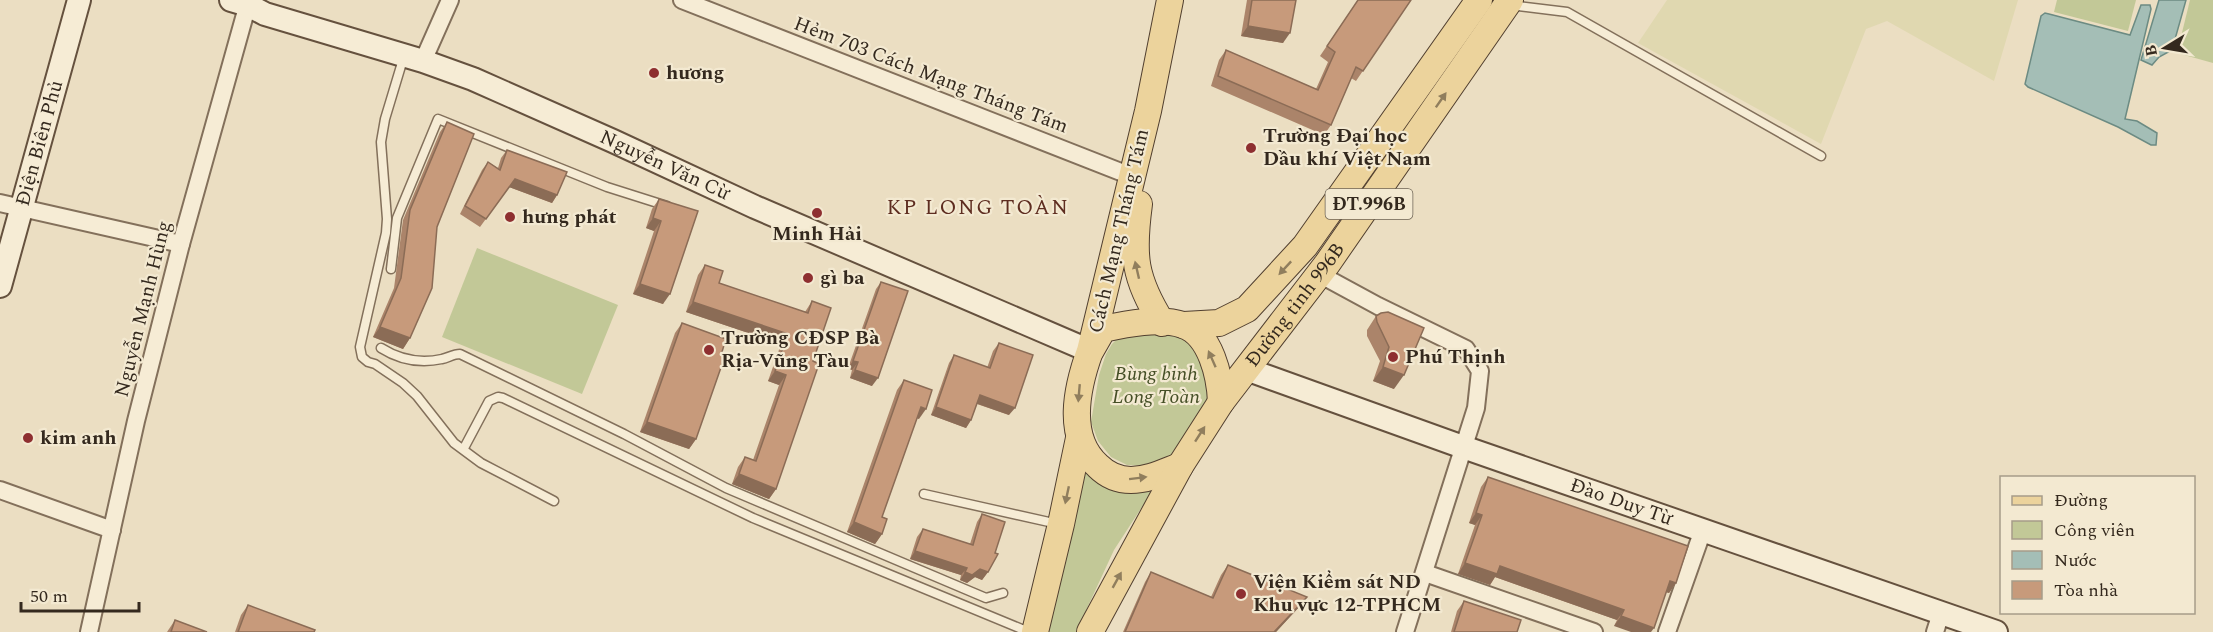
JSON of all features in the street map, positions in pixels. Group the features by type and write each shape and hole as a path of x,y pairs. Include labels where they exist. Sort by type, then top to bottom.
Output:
{"main road":[{"name":"Cách Mạng Tháng Tám","path":"1097,340 1170,0"},
{"name":"Đường tỉnh 996B","path":"1173,324 1219,323 1247,309 1305,246 1479,0"},
{"name":"Đường tỉnh 996B","path":"1221,402 1323,269 1508,2"},
{"name":"Cách Mạng Tháng Tám","path":"1148,111 1135,236 1135,262 1141,285 1173,324"},
{"path":"1305,246 1323,269"},
{"path":"1035,632 1061,524 1078,438 1076,421 1080,378 1097,340 1144,322 1173,324 1195,333 1205,345 1220,382 1221,402 1180,466 1090,632"},
{"path":"1078,438 1089,459 1115,478 1132,480 1153,476 1180,466"}],"street":[{"name":"Điện Biên Phủ","path":"0,286 10,205 79,0"},
{"path":"414,58 450,0"},
{"name":"Hẻm 703 Cách Mạng Tháng Tám","path":"681,0 718,7 1131,176"},
{"name":"Nguyễn Văn Cừ","path":"242,2 265,14 414,58 484,84 755,207 1097,340"},
{"name":"Nguyễn Mạnh Hùng","path":"89,632 136,422 242,2"},
{"path":"10,205 181,244"},
{"path":"1323,269 1378,306 1466,349 1480,371 1476,408 1405,632"},
{"name":"Đào Duy Từ","path":"1246,369 1703,530 1938,622 1996,632"},
{"path":"0,490 112,530"},
{"path":"1667,632 1703,530"},
{"path":"1425,573 1594,632"}],"lane":[{"path":"1508,2 1567,12 1821,156"},
{"path":"414,58 385,119 381,142 387,219 360,347 362,357 403,383 426,406 446,434 482,463 554,501"},
{"path":"391,269 397,218 438,119 607,187 676,209"},
{"path":"381,348 408,361 443,359 460,354 624,434 726,488 986,598 1003,593"},
{"path":"464,448 489,401 498,397 503,398 742,514 1029,632"},
{"path":"924,494 1061,524"}],"shaded area":[{"path":"1667,0 2018,0 1994,81 1887,21 1866,29 1821,144 1638,43"}],"green space":[{"path":"2057,0 2136,0 2128,31 2054,12"},
{"path":"2190,0 2213,0 2213,63 2177,53"},
{"path":"477,248 618,305 582,394 442,337"},
{"name":"Bùng binh Long Toàn","path":"1144,326 1195,339 1213,399 1174,458 1148,466 1127,465 1111,457 1098,441 1091,422 1099,375 1106,354 1120,336"},
{"path":"1081,459 1155,487 1114,550 1076,632 1042,632"}],"water":[{"path":"2159,0 2186,0 2172,50 2159,57 2152,65 2141,60"},
{"path":"2141,5 2150,5 2151,9 2125,119 2137,121 2157,133 2156,145 2151,145 2118,127 2025,84 2041,16 2045,13 2130,35"}],"building":[{"path":"1252,0 1296,0 1290,33 1248,26"},
{"path":"1358,0 1411,0 1363,71 1356,67 1331,125 1218,76 1226,50 1318,90 1335,52 1327,46"},
{"path":"447,122 474,134 437,227 432,288 410,338 380,327 401,278 410,210"},
{"path":"507,150 567,172 557,195 515,179 486,219 465,206 488,162 500,170"},
{"path":"659,199 698,211 670,294 640,284 661,221 653,218"},
{"path":"705,265 723,271 719,283 808,313 812,301 831,308 813,361 819,364 776,489 739,474 745,457 756,461 786,375 775,371 788,334 693,302"},
{"path":"881,282 908,291 878,378 855,370 858,362 853,361"},
{"path":"1388,312 1424,328 1404,375 1383,367 1389,347 1376,316"},
{"path":"682,323 726,339 721,355 725,356 696,439 647,422"},
{"path":"999,343 1033,355 1015,408 980,395 971,420 936,407 954,355 990,368"},
{"path":"904,380 932,390 926,409 921,407 882,517 887,519 882,534 854,522"},
{"path":"1488,477 1688,546 1676,583 1670,581 1654,628 1621,616 1624,610 1500,566 1497,574 1465,563 1482,515 1476,513"},
{"path":"982,514 1005,522 995,553 998,554 988,572 980,569 972,575 965,572 967,568 915,551 923,529 973,545"},
{"name":"Viện Kiểm sát ND Khu vực 12-TPHCM","path":"1228,565 1307,597 1274,632 1125,632 1151,572 1213,598"},
{"path":"1464,601 1521,620 1517,632 1454,632"},
{"path":"248,605 315,630 314,632 238,632"},
{"path":"175,620 207,632 171,632"}],"place":[{"name":"hương","path":"654,73"},
{"name":"Trường Đại học Dầu khí Việt Nam","path":"1251,148"},
{"name":"Minh Hải","path":"817,213"},
{"name":"hưng phát","path":"510,217"},
{"name":"gì ba","path":"808,278"},
{"name":"Trường CĐSP Bà Rịa-Vũng Tàu","path":"709,350"},
{"name":"Phú Thịnh","path":"1393,357"},
{"name":"kim anh","path":"28,438"},
{"name":"Viện Kiểm sát ND Khu vực 12-TPHCM","path":"1241,594"}],"district":[{"name":"KP LONG TOÀN","path":"978,208"}]}
